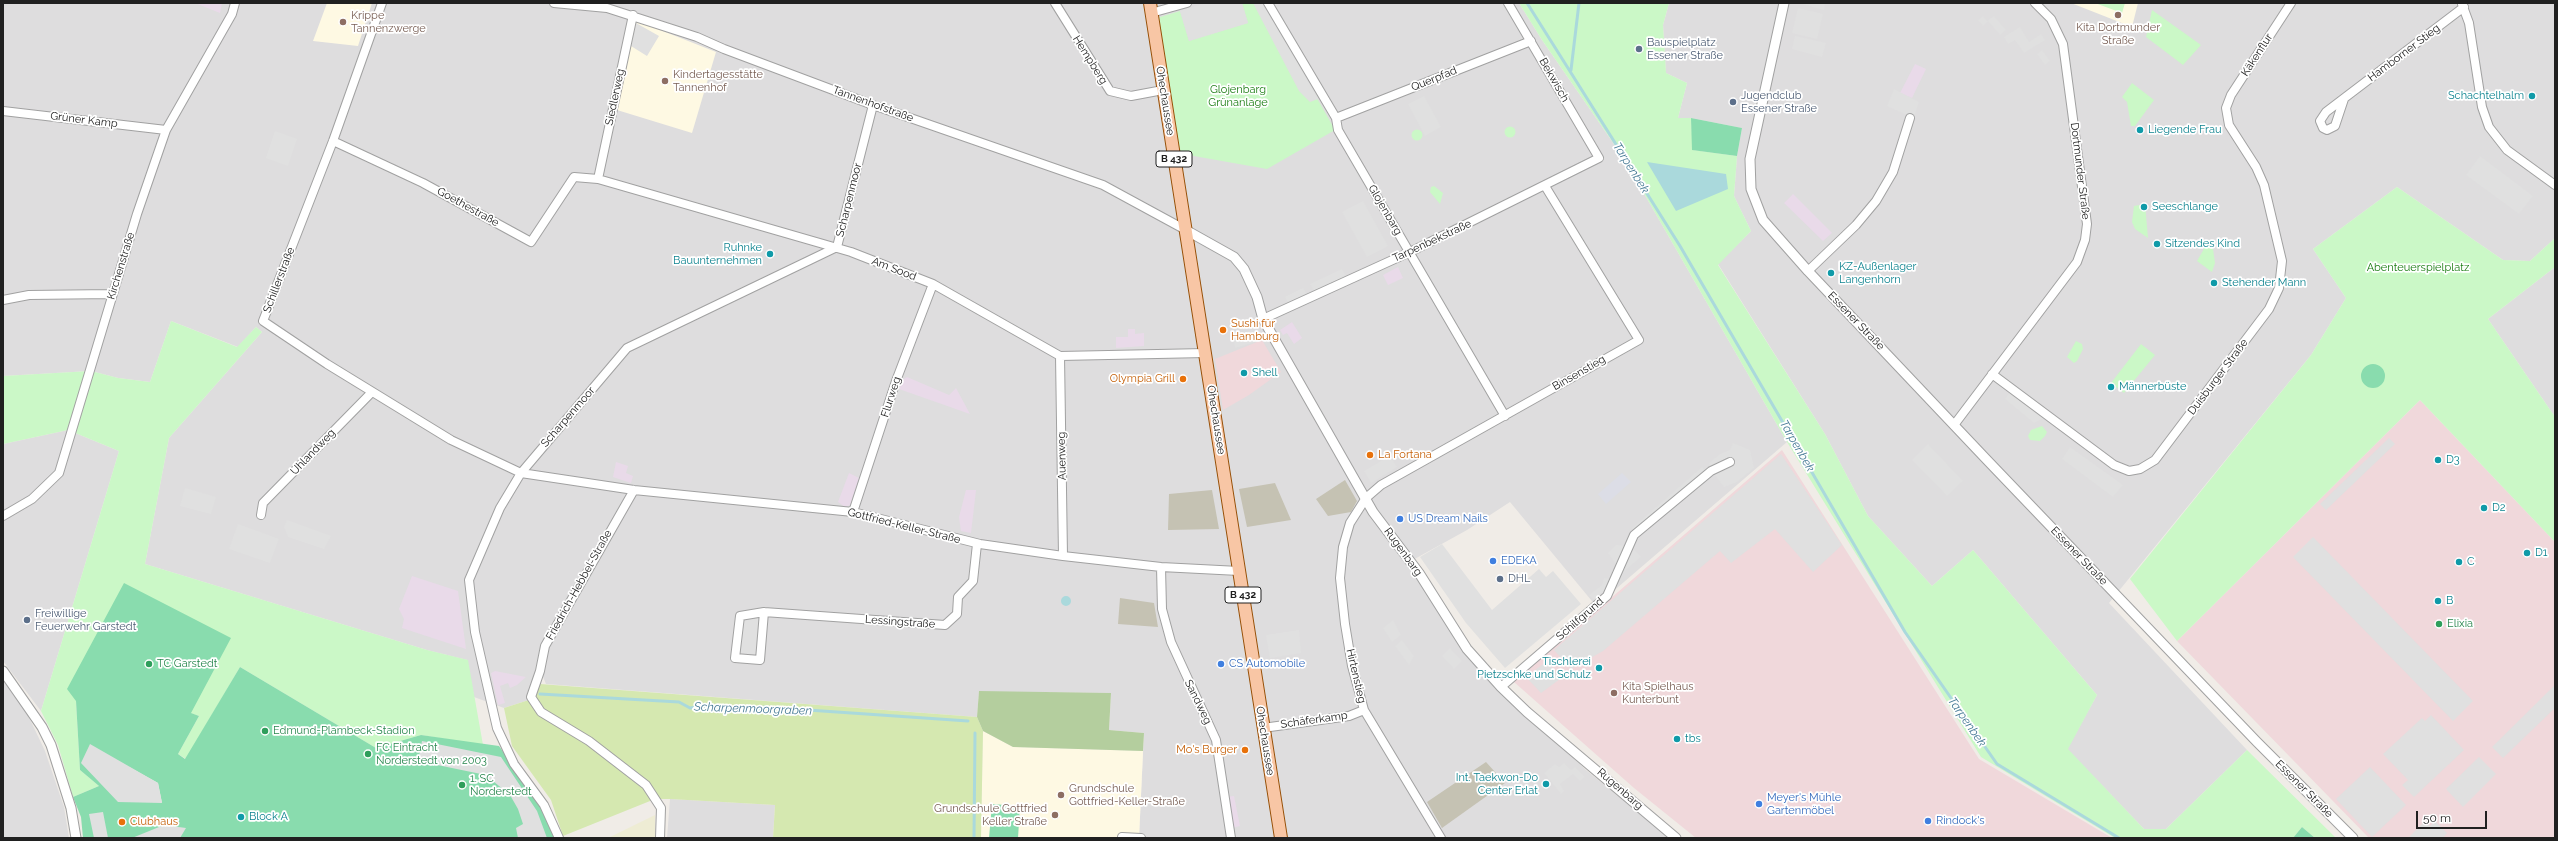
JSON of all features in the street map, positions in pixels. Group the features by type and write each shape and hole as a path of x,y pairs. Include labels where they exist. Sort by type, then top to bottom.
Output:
{"main road":[{"name":"Ohechaussee","path":"1151,8 1184,229 1206,353 1281,838"}],"street":[{"name":"Kirchenstraße","path":"3,516 32,499 59,473 112,294 166,130 232,14 235,3"},
{"name":"Schillerstraße","path":"382,3 333,141 263,321 371,393 452,440 521,473"},
{"name":"Tannenhofstraße","path":"554,3 608,5 697,37 724,49 873,105 1103,185 1184,229"},
{"name":"Hempberg","path":"1055,3 1110,91 1131,96 1163,90"},
{"path":"1151,8 1187,3"},
{"name":"Glojenbarg","path":"1268,3 1336,118 1338,130 1505,416"},
{"name":"Bekwisch","path":"1508,3 1599,158"},
{"name":"Essener Straße","path":"1784,3 1750,159 1749,179 1753,200 1764,220 1808,271 1954,425 2258,742 2353,838"},
{"name":"Dortmunder Straße","path":"1954,425 2077,262 2082,252 2087,224 2063,44 2051,19 2035,3"},
{"name":"Käkenflur","path":"2226,108 2231,96 2291,3"},
{"path":"2463,5 2480,97 2489,126 2507,150 2555,185"},
{"name":"Hamborner Stieg","path":"2344,99 2463,5"},
{"name":"Siedlerweg","path":"598,179 633,15"},
{"name":"Querpfad","path":"1336,118 1531,41"},
{"name":"Scharpenmoor","path":"559,838 544,805 514,764 497,728 475,632 469,580 500,508 521,473 627,348 837,247 873,105"},
{"name":"Duisburger Straße","path":"1992,374 2118,467 2129,471 2140,469 2156,460 2269,309 2279,288 2282,261 2264,185 2256,167 2229,124 2226,108"},
{"name":"Grüner Kamp","path":"3,111 166,130"},
{"path":"1808,271 1856,225 1876,201 1893,172 1910,118"},
{"name":"Goethestraße","path":"333,141 440,191 531,242 574,177"},
{"name":"Tarpenbekstraße","path":"1263,319 1410,252 1599,158"},
{"name":"Am Sood","path":"574,177 598,179 837,247 933,284 1060,356"},
{"name":"Binsenstieg","path":"1366,498 1381,485 1639,340 1545,186"},
{"name":"Rugenbarg","path":"1184,229 1234,257 1251,283 1263,319 1374,512 1430,590 1465,646 1501,687 1676,838"},
{"name":"Flurweg","path":"853,512 896,381 933,284"},
{"path":"3,300 28,295 112,294"},
{"path":"1060,356 1206,353"},
{"name":"Auenweg","path":"1060,356 1063,556"},
{"name":"Uhlandweg","path":"262,515 263,503 371,393"},
{"name":"Schilfgrund","path":"1501,687 1607,596 1634,535 1711,471 1730,462"},
{"name":"Gottfried-Keller-Straße","path":"521,473 634,490 853,512 977,544 1063,556 1161,567 1239,571"},
{"name":"Friedrich-Hebbel-Straße","path":"634,490 545,646 540,671 531,697 541,712 589,741 646,785 661,808 660,838"},
{"name":"Hirtenstieg","path":"1366,498 1350,522 1343,547 1340,578 1352,666 1364,710 1441,838"},
{"name":"Lessingstraße","path":"764,612 760,660 735,658 740,616 764,612 945,625 957,614 958,597 972,582 977,544"},
{"name":"Sandweg","path":"1161,567 1162,609 1171,642 1216,740 1231,838"},
{"path":"3,671 42,727 51,745 71,808 76,838"},
{"name":"Schäferkamp","path":"1263,728 1349,716 1364,710"},
{"path":"1122,837 1141,838"}],"shaded area":[{"path":"3,3 1519,3 1542,40 1623,157 1787,442 1596,606 1510,502 1467,530 1411,561 1482,667 1586,770 1670,838 1139,838 1144,733 1109,730 1111,693 979,692 977,717 546,684 541,672 535,698 504,708 474,697 467,660 427,650 145,564 169,438 262,332 256,327 238,347 171,321 150,382 118,378 91,371 3,376"},
{"path":"195,3 222,3 220,13"},
{"name":"Krippe Tannenzwerge","path":"327,3 372,3 358,46 313,41"},
{"path":"1206,3 1242,3 1248,23 1189,41 1180,11"},
{"path":"1253,3 1264,3 1318,99 1310,102 1299,91"},
{"path":"1669,3 2555,3 2555,238 2530,261 2503,260 2397,187 2313,249 2346,298 2311,355 2109,603 2247,750 2166,829 2144,829 2067,749 2097,695 1973,550 1932,586 1868,516 1825,434 1718,264 1751,231 1734,196 1737,156 1742,128 1691,118 1678,118 1687,83 1666,73 1663,25"},
{"path":"1799,3 1825,3 1824,10"},
{"name":"Kita Dortmunder Straße","path":"2071,3 2138,3 2132,27"},
{"path":"1798,8 1823,14 1817,39 1792,33"},
{"path":"1983,16 1987,21 1994,16 2006,30 2000,35 1988,21 1983,26 1978,20"},
{"name":"Kindertagesstätte Tannenhof","path":"635,20 716,52 692,133 617,110"},
{"path":"636,23 659,36 647,56 631,46"},
{"path":"2020,27 2029,42 2041,34 2045,40 2024,53 2015,40 2008,44 2004,37"},
{"path":"1795,36 1826,43 1822,57 1792,49"},
{"path":"2042,50 2050,61 2045,65 2037,54"},
{"path":"1915,64 1926,69 1912,98 1900,93"},
{"path":"1894,89 1919,102 1914,118 1887,106"},
{"path":"1424,96 1441,127 1425,136 1408,104"},
{"path":"275,131 297,139 288,166 266,158"},
{"path":"2480,156 2533,196 2519,214 2466,175"},
{"path":"1793,194 1832,233 1823,241 1784,203"},
{"path":"1363,201 1388,246 1367,257 1342,212"},
{"path":"1398,267 1403,278 1388,285 1383,275"},
{"path":"2555,267 2555,417 2488,319"},
{"path":"1342,269 1346,276 1314,291 1310,284"},
{"path":"1303,288 1307,294 1288,303 1285,297"},
{"path":"1292,322 1302,338 1294,344 1287,333 1283,335 1280,330"},
{"path":"1128,329 1135,329 1135,334 1144,333 1144,346 1116,348 1116,337 1128,337"},
{"path":"1252,330 1255,342 1235,348 1233,336"},
{"name":"Shell","path":"1262,340 1281,372 1249,395 1223,410 1215,359"},
{"path":"907,377 949,395 956,388 970,414 899,389 902,380"},
{"path":"2011,390 2046,417 2034,423 2005,399"},
{"path":"2420,400 2555,542 2555,838 2369,838 2177,641"},
{"path":"68,430 119,451 41,711 3,661 3,444"},
{"path":"2389,438 2395,444 2326,510 2320,504"},
{"path":"1733,443 1750,450 1754,468 1737,482 1724,487 1714,474 1709,463 1720,454 1730,450"},
{"path":"1928,444 1963,481 1947,496 1912,460"},
{"path":"2070,447 2123,485 2113,497 2062,459"},
{"path":"1782,450 1979,759 2112,838 1696,838 1634,788 1514,682"},
{"path":"1781,454 1842,545 1813,572 1775,529 1731,563 1720,551 1603,651 1571,669 1554,650"},
{"path":"1390,456 1397,467 1371,483 1364,471"},
{"path":"616,462 628,466 626,473 633,476 631,483 613,477"},
{"path":"1702,467 1705,470 1635,531 1632,528"},
{"path":"849,473 859,478 850,505 845,507 838,502"},
{"path":"1622,473 1631,482 1606,504 1598,494"},
{"path":"1345,480 1357,501 1351,512 1328,516 1316,499"},
{"path":"1275,483 1291,520 1247,527 1239,489"},
{"path":"185,488 216,497 211,514 180,506"},
{"path":"966,490 976,490 971,533 961,531 959,517"},
{"path":"1212,490 1219,529 1168,530 1169,494"},
{"path":"287,520 331,536 324,549 288,537 284,527"},
{"path":"238,524 279,539 270,563 229,549"},
{"path":"2313,537 2473,701 2453,721 2293,557"},
{"path":"1442,544 1492,610 1539,569 1546,577 1553,571 1581,604 1505,668 1466,623 1420,557"},
{"path":"1616,545 1632,547 1641,557 1622,573 1608,553"},
{"path":"412,576 458,591 466,649 402,628 404,619 399,609"},
{"path":"1604,578 1610,579 1607,588 1594,600 1589,595 1602,585"},
{"path":"1120,598 1154,603 1158,627 1118,624"},
{"path":"761,618 758,655 740,653 743,619"},
{"path":"1393,620 1401,635 1392,642 1383,628"},
{"path":"1299,630 1301,653 1270,658 1266,635"},
{"path":"1402,640 1414,656 1409,665 1395,646"},
{"path":"1450,648 1462,661 1454,669 1442,656"},
{"path":"1547,661 1560,679 1541,693 1526,677"},
{"path":"495,671 526,677 517,685 510,688 508,683 500,686 505,703 498,705 491,673"},
{"path":"3,680 26,711 45,751 64,807 69,838 3,838"},
{"path":"2555,685 2555,708 2503,758 2492,747"},
{"path":"2431,715 2464,750 2414,797 2402,785 2408,780 2383,754 2422,718 2425,721"},
{"name":"Grundschule Gottfried-Keller-Straße","path":"983,731 1013,747 1143,751 1139,838 981,838"},
{"path":"422,741 501,757 537,811 547,838 518,838 516,828 523,824 518,809 510,795 493,781 481,774 418,761"},
{"path":"90,744 158,783 162,803 118,802 81,763"},
{"path":"2479,757 2496,774 2463,807 2446,789"},
{"path":"1486,762 1505,783 1442,828 1427,802"},
{"path":"1564,763 1571,770 1575,767 1585,777 1580,781 1573,774 1560,784 1564,791 1561,794 1544,773 1555,764 1559,767"},
{"path":"2370,767 2406,805 2372,837 2336,799"},
{"path":"1234,796 1240,826 1232,828 1226,797"},
{"path":"670,799 775,805 773,838 667,838"},
{"path":"103,812 108,838 94,838 89,814"},
{"path":"655,815 655,838 608,838"},
{"path":"2425,821 2430,826 2435,821 2447,833 2443,838 2408,838"},
{"path":"164,825 186,828 180,838 132,838"}],"green space":[{"name":"Glojenbarg Grünanlage","path":"1242,3 1263,3 1335,130 1267,169 1177,153 1157,18 1180,11 1189,41 1248,23"},
{"path":"1519,3 1669,3 1663,25 1666,73 1687,83 1678,118 1691,118 1693,150 1737,156 1734,196 1751,231 1718,265 1825,434 1868,516 1932,586 1973,550 2097,695 2068,749 2144,829 2166,829 2247,750 2336,838 2315,838 2302,827 2293,838 2115,838 1981,757 1787,442 1623,157 1542,40"},
{"path":"2095,3 2125,3 2122,13"},
{"path":"2152,10 2201,45 2183,65 2146,37"},
{"path":"2132,83 2154,100 2135,126 2131,126 2127,102 2122,97"},
{"path":"1691,118 1742,128 1737,156 1692,150"},
{"path":"1510,126 1514,128 1516,132 1514,136 1510,138 1506,136 1504,132 1506,128"},
{"path":"1417,129 1421,131 1423,135 1421,139 1417,141 1413,139 1411,135 1413,131"},
{"path":"1434,186 1443,193 1440,204 1430,192 1431,187"},
{"name":"Abenteuerspielplatz","path":"2397,187 2503,260 2530,261 2555,238 2555,267 2488,319 2555,417 2555,542 2420,400 2177,641 2130,579 2311,355 2346,298 2313,249"},
{"path":"2145,204 2148,238 2135,229 2132,222 2134,206"},
{"path":"2209,240 2212,242 2215,263 2212,272 2197,261"},
{"path":"171,321 237,347 256,327 262,332 169,438 145,564 427,650 468,660 483,745 421,735 376,748 240,667 186,759 178,754 199,716 190,713 76,701 80,770 99,786 73,797 58,745 41,711 119,451 68,430 3,444 3,376 91,371 118,378 150,382"},
{"path":"2076,341 2082,344 2083,349 2077,361 2074,363 2067,357"},
{"path":"2141,344 2155,355 2124,393 2111,383"},
{"path":"2373,364 2381,368 2385,376 2381,384 2373,388 2365,384 2361,376 2365,368"},
{"path":"2042,426 2047,432 2045,436 2040,441 2030,440 2028,436 2031,430"},
{"path":"124,583 231,638 191,713 199,716 178,754 185,759 240,667 376,748 421,735 499,746 542,806 556,838 83,838 81,817 73,797 99,786 80,770 76,701 67,689","holes":["129,767 158,783 162,803"]},
{"path":"540,684 977,717 983,731 981,838 773,838 775,805 670,799 655,799 563,836 551,800 512,746 504,708 535,698"},
{"path":"979,691 1111,693 1109,730 1144,733 1143,751 1013,747 983,731 977,717"},
{"path":"992,804 1020,806 1018,838 989,838"},
{"path":"2302,827 2315,838 2293,838"}],"water":[{"path":"1647,162 1726,174 1728,189 1676,211"},
{"path":"1064,596 1068,596 1070,597 1070,605 1064,606 1061,603 1061,599"}],"waterway":[{"name":"Tarpenbek","path":"1527,3 1680,246 1905,632 1997,764 2119,838"},
{"path":"1571,70 1579,3"},
{"name":"Scharpenmoorgraben","path":"540,694 679,702 690,708 704,706 756,711 764,707 968,721"},
{"name":"Scharpenmoorgraben","path":"974,838 975,733"}],"place":[{"name":"Kita Dortmunder Straße","path":"2118,15"},
{"name":"Krippe Tannenzwerge","path":"343,22"},
{"name":"Bauspielplatz Essener Straße","path":"1639,49"},
{"name":"Kindertagesstätte Tannenhof","path":"665,81"},
{"name":"Schachtelhalm","path":"2532,96"},
{"name":"Jugendclub Essener Straße","path":"1733,102"},
{"name":"Liegende Frau","path":"2140,130"},
{"name":"Seeschlange","path":"2144,207"},
{"name":"Sitzendes Kind","path":"2157,244"},
{"name":"Ruhnke Bauunternehmen","path":"770,254"},
{"name":"KZ-Außenlager Langenhorn","path":"1831,273"},
{"name":"Stehender Mann","path":"2214,283"},
{"name":"Sushi für Hamburg","path":"1223,330"},
{"name":"Shell","path":"1244,373"},
{"name":"Olympia Grill","path":"1183,379"},
{"name":"Männerbüste","path":"2111,387"},
{"name":"La Fortana","path":"1370,455"},
{"name":"D3","path":"2438,460"},
{"name":"D2","path":"2484,508"},
{"name":"US Dream Nails","path":"1400,519"},
{"name":"D1","path":"2527,553"},
{"name":"EDEKA","path":"1493,561"},
{"name":"C","path":"2459,562"},
{"name":"DHL","path":"1500,579"},
{"name":"B","path":"2438,601"},
{"name":"Freiwillige Feuerwehr Garstedt","path":"27,620"},
{"name":"Elixia","path":"2439,624"},
{"name":"TC Garstedt","path":"149,664"},
{"name":"CS Automobile","path":"1221,664"},
{"name":"Tischlerei Pietzschke und Schulz","path":"1599,668"},
{"name":"Kita Spielhaus Kunterbunt","path":"1614,693"},
{"name":"Edmund-Plambeck-Stadion","path":"265,731"},
{"name":"tbs","path":"1677,739"},
{"name":"Mo's Burger","path":"1245,750"},
{"name":"FC Eintracht Norderstedt von 2003","path":"368,754"},
{"name":"Int. Taekwon-Do Center Erlat","path":"1546,784"},
{"name":"1. SC Norderstedt","path":"462,785"},
{"name":"Grundschule Gottfried-Keller-Straße","path":"1061,795"},
{"name":"Meyer's Mühle Gartenmöbel","path":"1759,804"},
{"name":"Grundschule Gottfried Keller Straße","path":"1055,815"},
{"name":"Block A","path":"241,817"},
{"name":"Rindock's","path":"1928,821"},
{"name":"Clubhaus","path":"122,822"}]}
